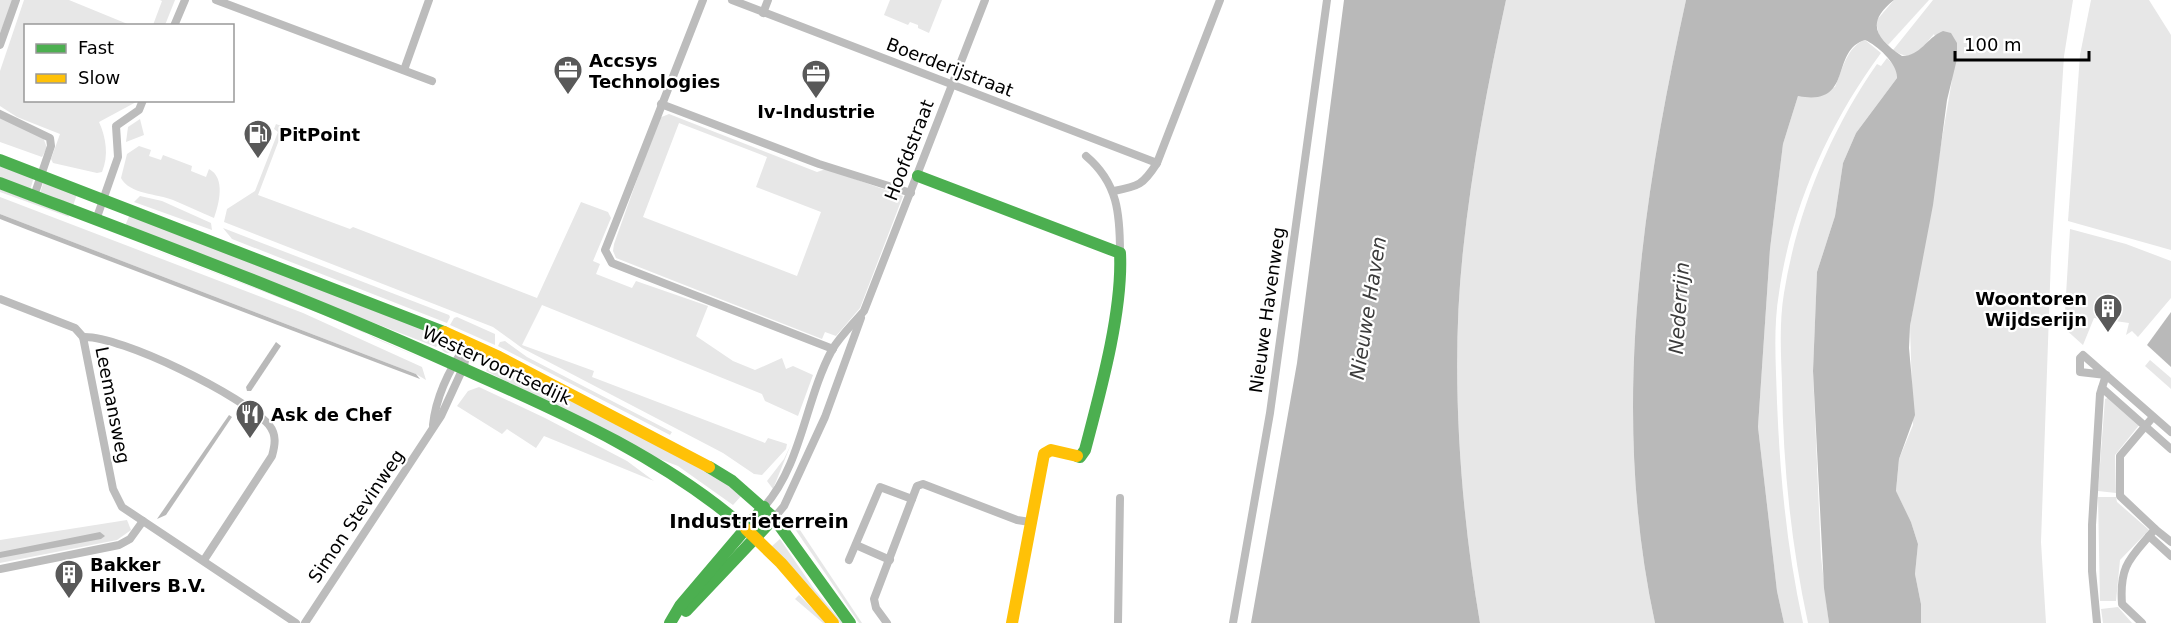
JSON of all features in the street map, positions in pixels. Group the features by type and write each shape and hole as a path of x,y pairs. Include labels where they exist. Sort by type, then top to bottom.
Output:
{"main road":[{"name":"Westervoortsedijk","path":"0,159 410,317 468,343 707,465 764,507 774,518 850,623"},
{"path":"918,176 1120,253 1121,275 1104,373 1085,450 1080,457 1046,450 1030,522 1012,623"},
{"name":"Westervoortsedijk","path":"0,183 459,364 619,443 681,480 749,532 833,623"},
{"path":"676,623 749,532 764,507"},
{"path":"670,623 680,606 749,532 774,518"}],"street":[{"path":"0,45 16,0"},
{"path":"175,24 184,0"},
{"path":"216,0 432,81"},
{"path":"404,70 429,0"},
{"path":"703,0 605,250 612,263 833,349"},
{"name":"Boerderijstraat","path":"732,0 1157,163"},
{"path":"764,13 768,0"},
{"name":"Hoofdstraat","path":"813,438 829,406 985,0"},
{"path":"1114,191 1139,185 1147,180 1157,163 1220,0"},
{"name":"Nieuwe Havenweg","path":"1233,623 1270,413 1327,0"},
{"path":"96,220 118,157 116,126 139,110 142,102"},
{"path":"661,104 819,164 911,193"},
{"path":"0,114 50,138 51,146 34,196"},
{"path":"1086,156 1098,166 1114,191 1120,215 1120,253"},
{"name":"Leemansweg","path":"0,299 75,328 83,337 115,498 122,507 296,623"},
{"name":"Hoofdstraat","path":"800,434 808,408 833,349 864,311"},
{"path":"83,337 101,338 192,374 234,399 269,426 276,444 272,456 204,560"},
{"path":"459,364 468,343"},
{"name":"Simon Stevinweg","path":"433,426 438,400 447,378 459,364"},
{"name":"Simon Stevinweg","path":"305,623 445,409 459,364"},
{"path":"2097,623 2092,571 2092,525 2102,388 2106,375 2171,432"},
{"path":"2102,388 2171,449"},
{"path":"2153,417 2120,456 2120,496 2171,556"},
{"path":"764,507 779,489 800,434 813,438 784,506 774,518"},
{"path":"887,623 876,608 874,599 917,486 923,484 1017,520 1030,522"},
{"path":"849,560 880,487 912,499"},
{"path":"1119,623 1120,498"},
{"path":"0,569 119,545 130,539 143,521"},
{"path":"2152,532 2171,542"},
{"path":"2142,623 2122,604 2123,575 2126,562 2152,532"},
{"path":"856,545 890,560"}],"shaded area":[{"path":"0,0 13,0 0,33"},
{"path":"24,0 69,0 128,24 24,24 24,102 136,102 99,122 106,147 102,172 97,173 53,163 51,159 60,134 17,117 0,106 0,71"},
{"path":"160,0 175,0 165,24 153,24 162,1"},
{"path":"890,0 942,0 929,33 918,28 918,25 910,22 908,25 884,15"},
{"path":"1506,0 1686,0 1656,154 1645,232 1637,310 1633,389 1635,467 1642,545 1655,623 1480,623 1462,485 1457,343 1463,251 1476,156"},
{"path":"1894,0 1929,0 1888,45 1879,36 1876,21"},
{"path":"1933,0 2073,0 2064,56 2051,257 2041,542 2046,623 1921,623 1921,604 1915,574 1918,544 1911,522 1896,492 1899,459 1913,425 1910,326 1952,80 1934,34 1921,49 1911,55 1906,56 1893,50"},
{"path":"2091,0 2149,0 2171,35 2171,250 2068,221 2080,55"},
{"path":"1865,40 1881,53 1845,108 1815,167 1793,229 1777,306 1775,333 1782,486 1803,623 1784,623 1777,591 1758,427 1770,249 1783,144 1798,96 1804,97 1835,87 1849,53"},
{"path":"1887,58 1898,70 1897,78 1856,133 1843,163 1835,216 1817,272 1813,371 1821,557 1829,623 1808,623 1797,564 1786,474 1781,350 1784,293 1797,232 1830,145 1844,117 1877,64 1881,66"},
{"path":"669,114 817,172 826,169 903,196 860,308 836,336 825,332 822,339 616,258 613,251 614,244 659,118","holes":["679,123 767,157 756,187 821,212 797,276 643,217"]},
{"path":"0,118 43,137 47,148 42,157 0,142"},
{"path":"140,119 144,135 126,142 128,127"},
{"path":"276,124 284,127 258,195 350,229 353,227 537,298 581,202 608,212 611,218 593,261 600,264 596,274 632,288 636,281 708,306 696,336 733,361 755,370 782,358 786,369 793,366 813,375 798,416 765,401 762,394 542,305 522,345 594,371 592,377 765,443 768,438 787,444 786,449 762,475 754,474 723,453 522,348 493,327 224,222 227,209 255,191 278,132 274,129"},
{"path":"139,146 151,150 149,156 161,160 163,155 192,166 191,171 206,177 209,169 214,173 218,178 220,192 214,218 173,200 137,190 125,183 121,178 127,154"},
{"path":"0,166 34,177 30,190 0,178"},
{"path":"44,181 77,194 73,206 40,193"},
{"path":"0,189 68,215 69,217 0,192"},
{"path":"140,196 162,201 211,223 212,230 134,202"},
{"path":"0,197 303,313 422,367 426,380 416,374 0,214"},
{"path":"130,214 442,336 436,347 125,226"},
{"path":"223,228 450,317 447,323 232,239"},
{"path":"2070,229 2126,244 2171,261 2171,298 2138,337 2132,331 2126,335 2129,323 2094,318 2083,345 2064,328"},
{"path":"121,237 348,323 368,334 324,315"},
{"path":"457,317 495,334 495,345 450,325"},
{"path":"368,334 430,362 374,338"},
{"path":"445,339 451,339 455,346 451,353 445,353 441,349 441,343"},
{"path":"505,341 527,357 672,432 670,435 498,346 500,342"},
{"path":"2150,360 2171,378 2171,389 2145,366"},
{"path":"490,363 540,388 569,397 704,468 743,494 733,505 678,466 657,458 486,371"},
{"path":"479,387 627,461 654,481 544,436 536,448 507,429 502,434 457,406 468,391"},
{"path":"2110,397 2140,424 2115,455 2116,493 2098,491 2105,399"},
{"path":"791,444 773,489 767,481 784,459"},
{"path":"2098,497 2116,497 2117,502 2149,530 2120,560 2116,601 2100,601"},
{"path":"127,520 131,530 117,540 0,563 0,540"},
{"path":"795,525 862,623 859,623 793,526"},
{"path":"780,539 814,589 843,623 840,623 771,547"},
{"path":"799,595 827,623 823,623 795,599"},
{"path":"2118,607 2132,623 2103,623 2101,609"}],"water":[{"name":"Nieuwe Haven","path":"1344,0 1506,0 1487,93 1467,219 1457,343 1462,485 1480,623 1251,623 1297,363"},
{"name":"Nederrijn","path":"1686,0 1894,0 1879,16 1877,30 1886,43 1902,56 1919,50 1943,31 1951,33 1957,43 1957,59 1947,100 1933,205 1910,326 1909,348 1915,415 1899,459 1896,491 1911,522 1918,544 1915,574 1921,604 1921,623 1829,623 1824,588 1813,371 1817,272 1835,216 1843,163 1856,133 1897,78 1894,67 1886,56 1865,40 1854,46 1847,55 1835,86 1827,93 1816,97 1798,96 1783,144 1770,249 1758,427 1777,591 1784,623 1655,623 1642,545 1635,467 1633,389 1637,310 1645,232 1656,154"},
{"path":"0,214 416,374 420,379 0,219"},
{"path":"2171,312 2171,367 2147,345"},
{"path":"276,342 281,346 251,391 247,391 246,387"},
{"path":"229,415 232,417 166,515 157,519"},
{"path":"100,532 105,536 101,539 0,558 0,552"}],"traffic: fast":[{"path":"0,160 444,332"},
{"path":"918,176 1120,253 1118,300 1109,352 1085,450 1080,457 1077,456"},
{"path":"0,183 299,298 546,406 617,441 651,461 716,504 746,529"},
{"path":"709,467 732,481 774,518 850,623"},
{"path":"670,623 680,606 764,507"},
{"path":"686,611 774,518"}],"traffic: slow":[{"path":"444,332 499,357 709,467"},
{"path":"1012,623 1044,454 1051,450 1077,456"},
{"path":"746,529 781,563 833,623"}],"place":[{"name":"Accsys Technologies","path":"568,96"},
{"name":"Iv-Industrie","path":"816,100"},
{"name":"PitPoint","path":"258,160"},
{"name":"Woontoren Wijdserijn","path":"2108,334"},
{"name":"Ask de Chef","path":"250,440"},
{"name":"Bakker Hilvers B.V.","path":"69,600"}],"district":[{"name":"Industrieterrein","path":"759,521"}]}
